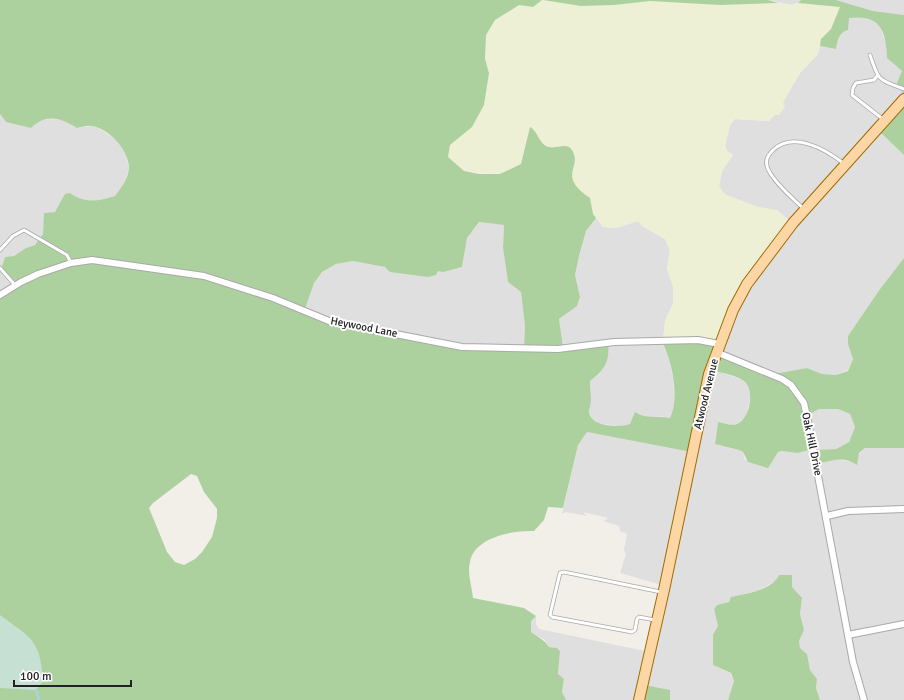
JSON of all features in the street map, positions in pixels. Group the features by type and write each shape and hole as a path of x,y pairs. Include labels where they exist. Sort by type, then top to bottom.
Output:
{"main road":[{"name":"Atwood Avenue","path":"639,700 664,592 709,374 717,348 747,284 768,254 804,209 904,99"}],"street":[{"name":"Heywood Lane","path":"0,296 15,285 38,274 71,263 92,260 204,276 273,298 329,321 462,347 558,349 614,342 698,340 717,348"},
{"name":"Oak Hill Drive","path":"717,348 782,379 791,385 804,403 827,516 853,662 864,700"},
{"path":"827,516 848,511 904,509"},
{"path":"848,635 904,624"}],"lane":[{"path":"870,55 877,76 882,80 904,89"},
{"path":"877,76 874,80 856,84 853,88 852,95 884,120"},
{"path":"804,209 781,186 767,168 766,159 770,154 779,145 791,142 827,151 845,164"},
{"path":"0,250 13,236 24,230 67,255 71,263"},
{"path":"0,268 15,285"},
{"path":"657,621 639,617 637,619 635,630 632,632 552,617 550,615 560,573 564,572 664,592"}],"shaded area":[{"path":"768,0 801,0 798,3 791,5"},
{"path":"836,0 904,0 904,15 873,11"},
{"path":"863,16 875,21 880,27 886,43 887,58 902,71 904,95 879,131 904,155 904,258 880,289 848,336 848,344 853,359 848,370 836,375 822,374 807,368 774,374 718,352 777,211 758,207 726,195 722,191 719,186 722,171 733,155 727,151 725,145 730,125 735,119 769,121 783,102 800,73 818,54 820,46 836,49 839,36 842,32 848,30 848,18"},
{"path":"0,114 6,122 11,123 50,119 64,120 77,128 91,126 98,128 118,141 126,155 129,169 123,186 115,196 92,202 78,199 70,193 55,212 45,213 43,234 35,245 26,248 14,256 13,286 0,296"},
{"path":"596,218 603,227 616,228 638,221 642,226 665,239 670,250 667,269 673,286 673,304 665,321 663,340 661,340 669,358 673,378 675,408 670,418 661,416 655,418 640,416 630,424 622,427 599,423 592,418 589,412 591,401 590,381 600,373 563,347 559,319 577,305 580,297 575,275 586,231"},
{"path":"479,222 504,225 503,248 508,282 521,292 525,326 524,348 480,347 337,322 305,309 314,283 322,272 336,264 353,261 385,267 438,271 462,267 467,238"},
{"path":"711,369 741,379 747,384 751,396 746,416 739,423 733,425 718,422 715,444 743,452 745,460 770,462 778,452 782,451 797,453 807,415 819,409 838,409 850,414 855,427 849,442 836,449 818,450 818,463 836,459 852,462 865,448 904,448 904,700 820,700 816,688 817,679 810,670 807,654 800,648 799,641 804,630 800,614 802,599 792,587 792,576 776,581 757,591 732,597 729,602 717,605 714,609 718,626 715,633 713,665 730,673 734,681 728,700 670,700 669,697 640,700 566,700 563,697 562,692 564,680 558,674 560,651 557,648 549,647 544,639 531,632 531,621 536,616 536,624 539,629 650,652 665,586 620,573 626,554 624,550 627,534 620,531 619,526 604,521 608,518 583,512 587,516 566,512 562,514 578,445 587,432 691,452"}],"green space":[{"path":"0,0 542,0 533,7 519,5 495,20 486,35 485,59 489,73 484,105 472,127 450,145 448,157 464,171 479,174 500,174 521,164 530,127 546,146 567,146 572,150 575,156 572,172 574,183 590,198 593,214 596,218 586,231 579,256 575,275 580,297 577,306 559,319 563,347 608,343 608,355 605,365 590,381 591,400 589,412 591,417 595,421 613,426 630,424 635,412 648,417 670,418 674,400 673,379 668,357 661,340 719,344 718,349 774,374 807,368 822,374 836,375 848,371 853,359 848,344 848,336 880,289 904,258 904,448 865,448 859,453 857,465 847,460 833,460 818,464 813,449 797,453 782,451 778,452 768,468 748,462 743,452 715,444 718,422 732,425 737,424 743,420 746,415 750,404 750,392 748,387 743,380 739,378 711,370 691,452 587,432 578,445 563,508 548,507 544,520 534,531 506,534 487,541 479,546 473,553 469,566 473,598 524,608 536,616 531,621 531,632 543,640 549,647 557,648 560,651 558,674 564,679 562,692 566,700 0,700 0,296 13,286 2,267 5,257 14,256 26,248 35,245 43,234 44,213 55,212 65,194 70,193 86,200 103,199 115,196 126,180 129,168 126,155 122,148 112,136 99,128 89,126 77,128 59,120 48,119 42,120 31,128 6,122 0,114","holes":["479,222 504,225 503,248 508,282 521,292 525,326 524,347 447,344 325,319 305,309 314,283 322,272 336,264 353,261 385,267 390,272 428,277 436,275 438,271 443,272 462,267 467,238","819,409 838,409 850,414 855,427 849,442 836,449 815,450 808,415","191,474 197,476 204,492 217,509 217,518 212,537 202,552 195,559 184,565 175,562 167,552 149,508 153,503"]},
{"path":"542,0 581,6 614,5 650,1 720,5 778,3 791,5 798,3 841,7 831,29 821,39 818,54 800,73 783,102 785,107 779,115 775,115 769,121 735,119 730,125 725,145 727,151 733,155 722,171 719,186 722,191 726,195 758,207 777,210 792,223 771,251 720,343 663,340 665,321 673,304 673,286 667,269 670,250 665,239 642,226 638,221 616,228 603,227 593,214 590,198 579,191 572,180 571,176 575,157 542,143 532,128 530,128 521,164 500,174 464,171 448,157 450,145 472,127 484,105 489,73 485,59 485,35 495,20 519,5 533,7"},
{"path":"543,0 768,0 778,3 720,5 650,1 614,5 581,6"},
{"path":"801,0 836,0 873,11 904,15 904,95 897,83 902,71 887,58 885,39 879,26 868,19 859,17 849,18 848,30 840,35 836,49 820,46 821,39 831,29 840,7 798,3"},
{"path":"904,98 904,155 879,131"},
{"path":"779,575 792,575 792,587 802,598 800,614 804,630 799,641 800,648 807,654 810,670 817,679 816,688 820,700 728,700 734,681 731,673 713,665 713,635 718,626 714,609 717,605 729,602 731,597 765,588 770,585"},
{"path":"0,615 27,635 37,648 42,667 43,681 36,690 0,688"},
{"path":"644,685 670,690 670,700 640,700"}],"waterway":[{"path":"36,690 39,700"}]}
